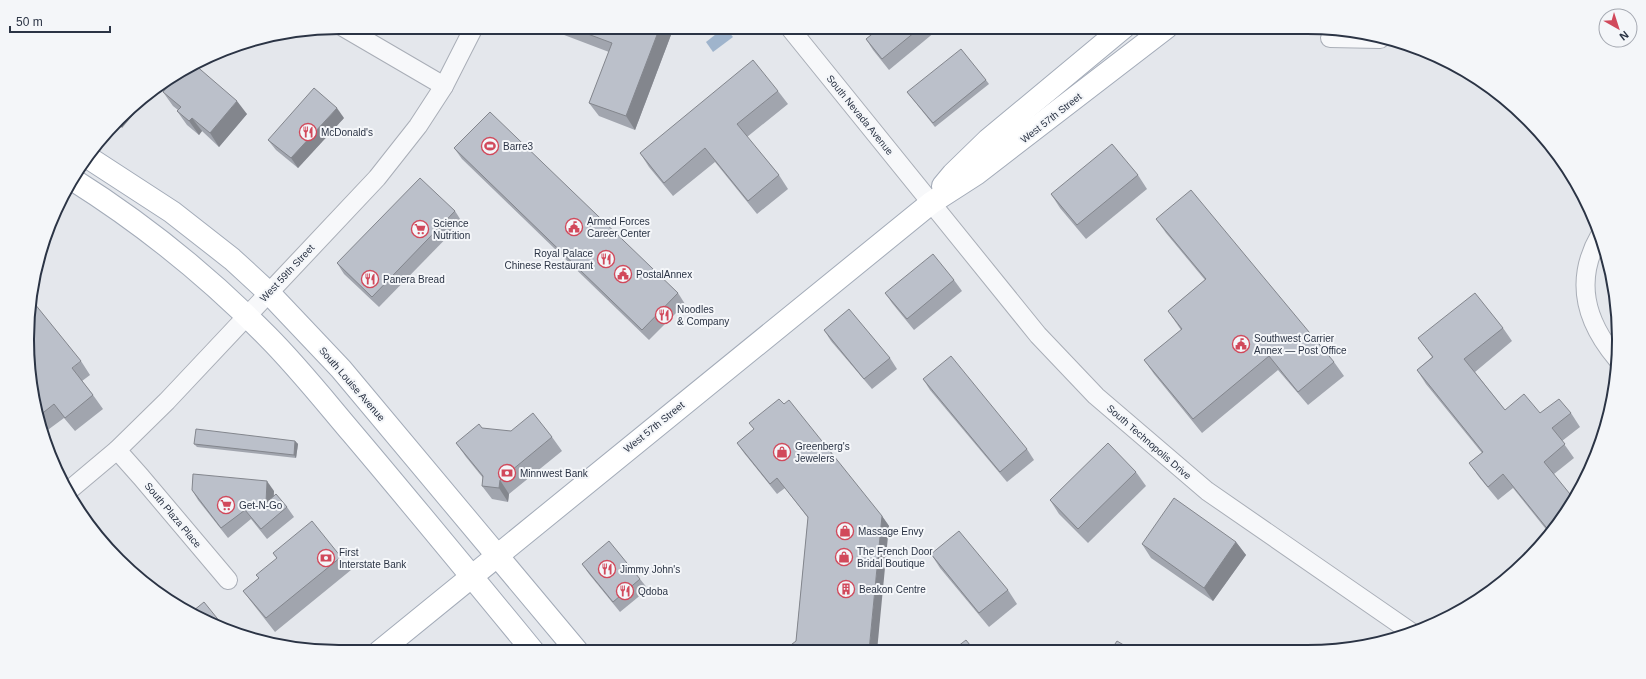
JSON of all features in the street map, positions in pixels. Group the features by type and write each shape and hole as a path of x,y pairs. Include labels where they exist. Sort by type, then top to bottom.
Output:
{"main road":[{"name":"West 57th Street","path":"930,203 953,174 988,140 1116,34"},
{"name":"West 57th Street","path":"388,645 930,203 976,174 1158,34"},
{"name":"South Louise Avenue","path":"92,160 138,188 178,216 232,259 269,293 341,369 572,645"},
{"path":"78,183 120,211 156,238 247,316 293,364 527,645"}],"street":[{"path":"355,34 444,86"},
{"name":"West 59th Street","path":"73,487 117,450 167,401 377,178 418,126 444,86 470,34"},
{"name":"South Nevada Avenue","path":"795,34 930,203"},
{"path":"1330,38 1356,39"},
{"name":"South Technopolis Drive","path":"930,203 1038,335 1096,396 1127,424 1207,491 1406,629"},
{"path":"1596,242 1589,258 1585,285 1586,297 1597,332 1611,351"},
{"name":"South Plaza Place","path":"117,450 228,580"}],"water":[{"path":"716,34 731,34 733,37 713,52 706,42"}],"building":[{"path":"588,34 657,34 626,116 589,103 612,43"},
{"path":"872,34 912,34 882,59 866,39"},
{"path":"961,49 986,80 933,123 907,92"},
{"path":"753,60 778,91 737,124 779,175 748,201 705,148 664,183 640,153"},
{"path":"199,69 237,101 210,133 192,118 189,121 177,111 181,107 163,92 170,85"},
{"path":"314,88 337,108 291,158 268,140"},
{"path":"490,112 678,293 642,330 454,148"},
{"path":"1112,144 1138,175 1077,225 1051,194"},
{"path":"420,178 455,211 372,297 337,263"},
{"path":"1191,190 1334,362 1298,392 1269,356 1193,419 1144,360 1182,329 1168,311 1206,279 1156,219"},
{"path":"933,254 954,280 907,319 885,293"},
{"path":"1475,293 1503,328 1464,359 1505,410 1524,394 1540,413 1559,399 1571,413 1552,428 1565,444 1544,462 1570,494 1547,528 1503,474 1488,487 1469,463 1483,452 1417,370 1433,357 1418,338"},
{"path":"36,306 81,361 72,368 93,395 65,418 54,404 43,413 35,359 34,340"},
{"path":"849,309 890,358 864,379 824,330"},
{"path":"951,356 1027,449 1000,472 923,379"},
{"name":"Beakon Centre","path":"779,399 784,404 789,400 882,516 870,645 791,645 796,641 808,517 777,478 770,484 737,443 754,429 749,423"},
{"path":"533,413 552,437 500,480 499,488 482,486 483,476 456,443 479,424 482,428 511,431"},
{"path":"196,429 295,441 294,455 194,444"},
{"path":"1108,443 1136,472 1078,529 1050,500"},
{"path":"193,474 267,481 266,503 276,494 287,507 261,529 245,510 221,528 192,490"},
{"path":"1174,498 1236,542 1204,588 1142,544"},
{"path":"312,521 341,557 266,618 243,591 259,578 256,575 277,558 273,553"},
{"path":"959,531 1008,590 979,613 931,554"},
{"path":"609,541 640,579 613,602 582,564"},
{"path":"204,602 218,620 204,613 196,609"},
{"path":"966,640 970,645 960,645"},
{"path":"1117,641 1124,645 1114,645"}],"place":[{"name":"McDonald's","path":"308,132"},
{"name":"Barre3","path":"490,146"},
{"name":"Armed Forces Career Center","path":"574,227"},
{"name":"Science Nutrition","path":"420,229"},
{"name":"Royal Palace Chinese Restaurant","path":"606,259"},
{"name":"PostalAnnex","path":"623,274"},
{"name":"Panera Bread","path":"370,279"},
{"name":"Noodles & Company","path":"664,315"},
{"name":"Southwest Carrier Annex — Post Office","path":"1241,344"},
{"name":"Greenberg's Jewelers","path":"782,452"},
{"name":"Minnwest Bank","path":"507,473"},
{"name":"Get-N-Go","path":"226,505"},
{"name":"Massage Envy","path":"845,531"},
{"name":"The French Door Bridal Boutique","path":"844,557"},
{"name":"First Interstate Bank","path":"326,558"},
{"name":"Jimmy John's","path":"607,569"},
{"name":"Beakon Centre","path":"846,589"},
{"name":"Qdoba","path":"625,591"}]}
